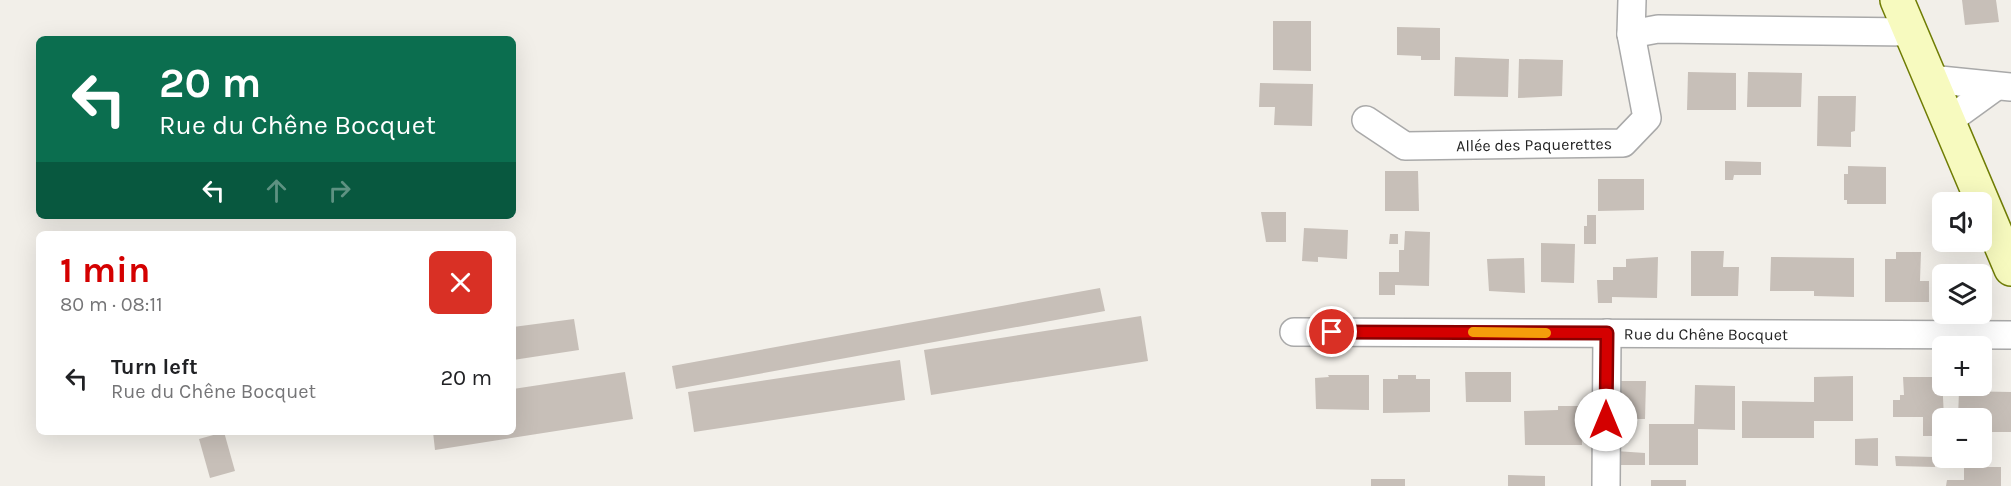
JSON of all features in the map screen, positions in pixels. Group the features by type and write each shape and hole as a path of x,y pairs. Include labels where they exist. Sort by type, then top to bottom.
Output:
{"street":[{"name":"Allée des Paquerettes","path":"1366,120 1405,146 1623,143 1647,118 1631,34 1632,0"},
{"path":"1896,0 2011,269"},
{"path":"1631,34 1658,29 1910,32"},
{"path":"1930,79 2003,87"},
{"path":"1948,121 2003,87"},
{"name":"Rue du Chêne Bocquet","path":"1294,332 2011,335"},
{"path":"1606,486 1607,333"}],"building":[{"path":"1962,0 1996,0 1999,22 1965,25"},
{"path":"1273,21 1311,21 1311,71 1273,70"},
{"path":"1397,27 1440,28 1440,60 1421,60 1421,56 1397,55"},
{"path":"1455,57 1509,59 1508,97 1454,96"},
{"path":"1519,59 1563,60 1562,96 1518,98"},
{"path":"1688,72 1736,73 1736,110 1687,110"},
{"path":"1748,72 1802,73 1801,107 1747,107"},
{"path":"1260,83 1313,84 1312,126 1274,125 1275,107 1259,107"},
{"path":"1818,96 1856,96 1855,131 1851,132 1851,147 1817,146"},
{"path":"1725,161 1761,162 1761,175 1734,175 1733,180 1725,180"},
{"path":"1848,166 1886,167 1886,204 1847,204 1847,200 1844,200 1844,174 1848,174"},
{"path":"1385,171 1418,171 1419,211 1385,211"},
{"path":"1598,179 1644,179 1644,210 1598,211"},
{"path":"1261,212 1286,212 1286,242 1266,242"},
{"path":"1587,215 1596,215 1596,244 1584,244 1584,226 1587,226"},
{"path":"1304,228 1348,230 1347,259 1318,257 1318,262 1302,261"},
{"path":"1405,231 1430,232 1429,286 1395,285 1395,295 1379,295 1379,272 1399,272 1399,250 1404,250"},
{"path":"1390,234 1398,234 1398,244 1389,244"},
{"path":"1541,243 1575,244 1574,283 1541,282"},
{"path":"1691,251 1724,251 1723,267 1739,267 1738,296 1691,296"},
{"path":"1896,252 1921,252 1920,281 1929,281 1929,302 1885,302 1885,259 1896,259"},
{"path":"1658,257 1657,298 1612,297 1612,303 1598,303 1597,280 1613,280 1613,267 1626,267 1626,259"},
{"path":"1771,257 1854,258 1854,297 1814,296 1814,291 1770,291"},
{"path":"1524,258 1525,293 1489,291 1487,259"},
{"path":"1100,288 1105,311 676,389 672,366"},
{"path":"1141,316 1148,361 931,395 924,350"},
{"path":"574,319 579,350 516,360 516,327"},
{"path":"900,360 905,400 694,432 688,392"},
{"path":"625,372 633,419 435,450 433,435 516,435 516,389"},
{"path":"1465,372 1511,372 1511,402 1466,402"},
{"path":"1328,375 1369,375 1369,410 1316,409 1315,378 1329,377"},
{"path":"1398,375 1416,375 1416,379 1430,379 1430,412 1383,413 1383,379 1398,379"},
{"path":"1853,376 1853,421 1814,421 1814,438 1742,438 1742,401 1814,402 1814,377"},
{"path":"1903,377 1932,377 1932,396 1943,396 1944,408 1932,408 1932,436 1923,436 1923,417 1893,417 1893,400 1900,400 1900,395 1904,395"},
{"path":"1611,381 1646,381 1645,419 1610,419"},
{"path":"1695,385 1735,386 1735,430 1698,429 1698,465 1649,465 1649,424 1694,424"},
{"path":"1992,392 2011,392 2011,432 1992,432 1992,408 1958,408 1959,396 1992,396"},
{"path":"1558,406 1581,406 1582,445 1525,445 1524,411 1558,410"},
{"path":"225,435 235,471 210,478 199,439"},
{"path":"1878,438 1878,466 1855,465 1855,439"},
{"path":"1616,451 1645,453 1645,465 1616,465"},
{"path":"1895,456 1932,457 1932,467 1896,466"},
{"path":"2001,467 2001,486 1946,486 1947,480 1964,480 1964,468"},
{"path":"1508,475 1545,476 1545,486 1508,486"},
{"path":"1371,479 1405,479 1405,486 1371,486"},
{"path":"1651,480 1686,480 1686,486 1651,486"}],"slow traffic":[{"path":"1473,332 1546,333"}],"route":[{"path":"1332,332 1607,333 1606,420"}]}
